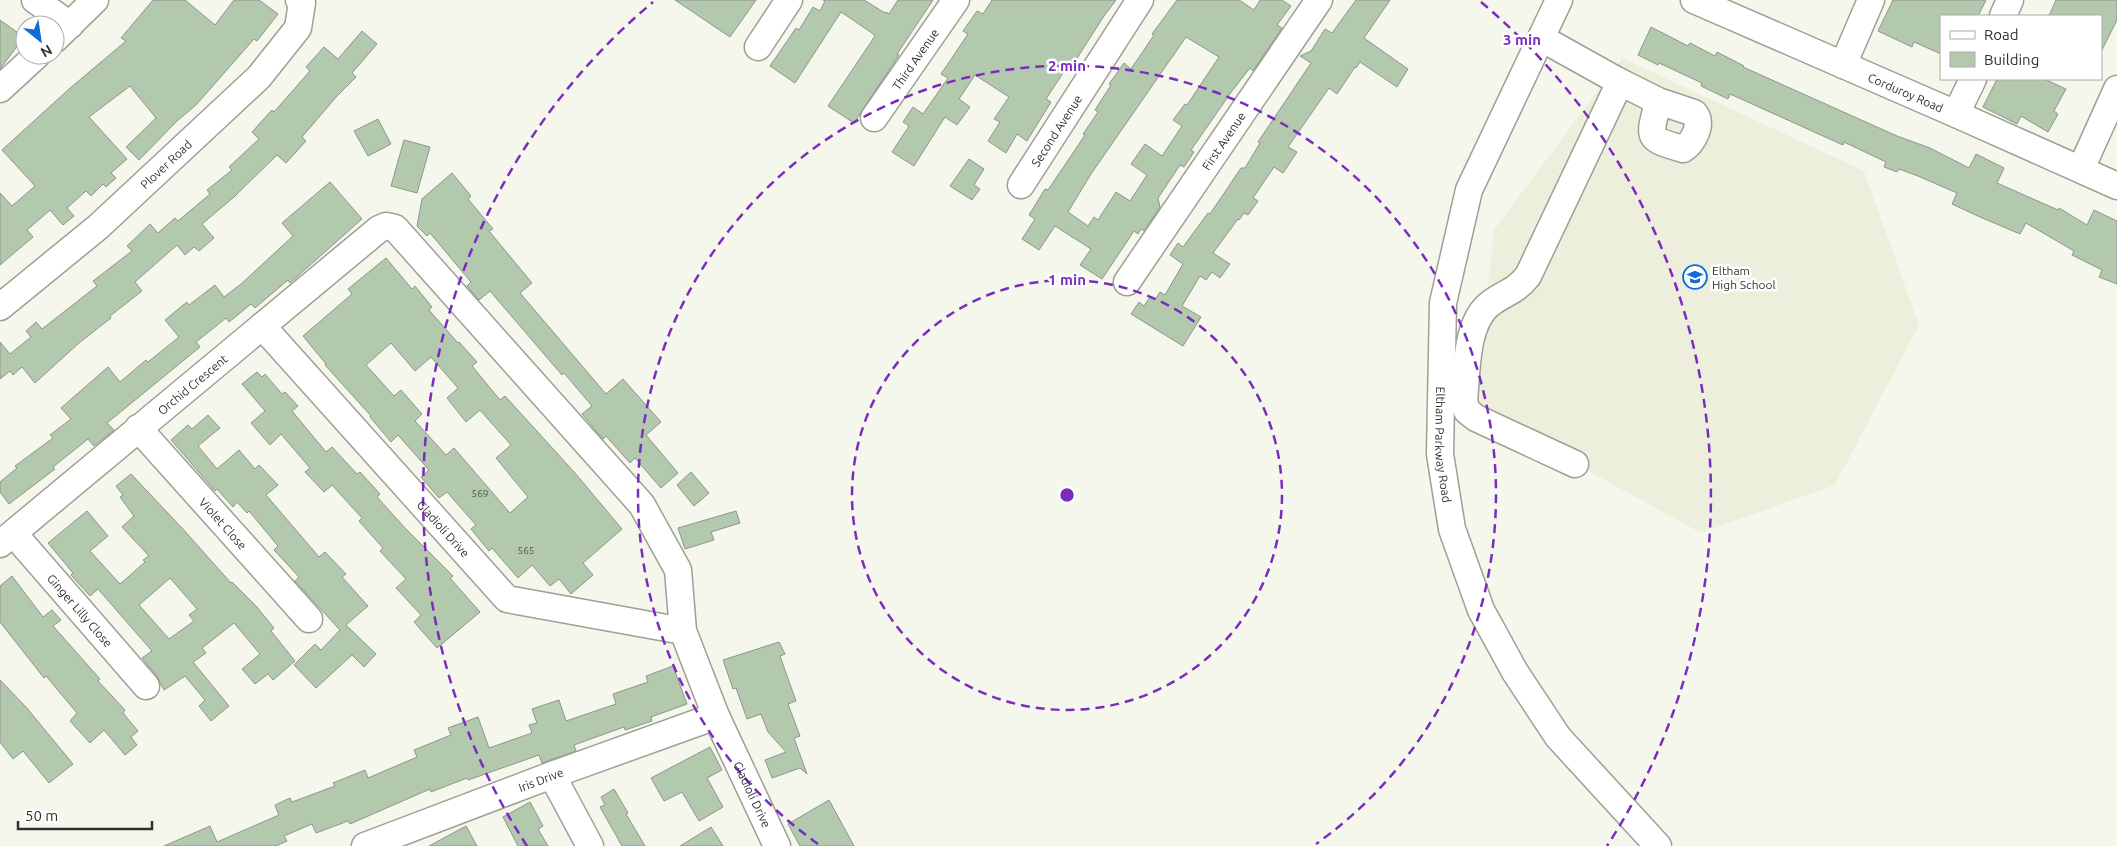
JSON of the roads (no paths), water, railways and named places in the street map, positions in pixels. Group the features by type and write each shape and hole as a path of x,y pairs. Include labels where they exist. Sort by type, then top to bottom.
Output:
{"street":[{"path":"35,0 48,15"},
{"path":"65,29 95,0"},
{"name":"Plover Road","path":"0,307 98,227 259,77 298,28 302,4 299,0"},
{"path":"758,47 789,0"},
{"name":"Third Avenue","path":"874,118 956,0"},
{"name":"Second Avenue","path":"1021,185 1140,0"},
{"name":"First Avenue","path":"1127,282 1319,0"},
{"name":"Eltham Parkway Road","path":"1559,0 1469,190 1443,302 1440,454 1452,529 1481,610 1515,672 1558,737 1644,840"},
{"path":"1843,65 1871,0"},
{"path":"2003,15 2010,0"},
{"name":"Corduroy Road","path":"1709,3 1843,65 2117,186"},
{"path":"1541,38 1658,101"},
{"path":"0,89 26,65"},
{"path":"1956,114 1973,80"},
{"path":"1575,464 1476,418 1467,411 1464,401 1471,333 1482,311 1492,302 1519,287 1528,276 1620,82"},
{"path":"2081,170 2117,89"},
{"name":"Orchid Crescent","path":"7,539 138,428 379,229 386,226"},
{"name":"Gladioli Drive","path":"386,226 395,228 642,505 678,570 683,631 716,716 777,846"},
{"name":"Gladioli Drive","path":"262,326 507,599 683,631"},
{"name":"Violet Close","path":"138,428 309,619"},
{"name":"Ginger Lilly Close","path":"7,539 146,686"},
{"name":"Iris Drive","path":"365,846 404,840 552,775 716,716"},
{"path":"552,775 590,846"}],"place":[{"name":"Eltham High School","path":"1695,277"}]}
